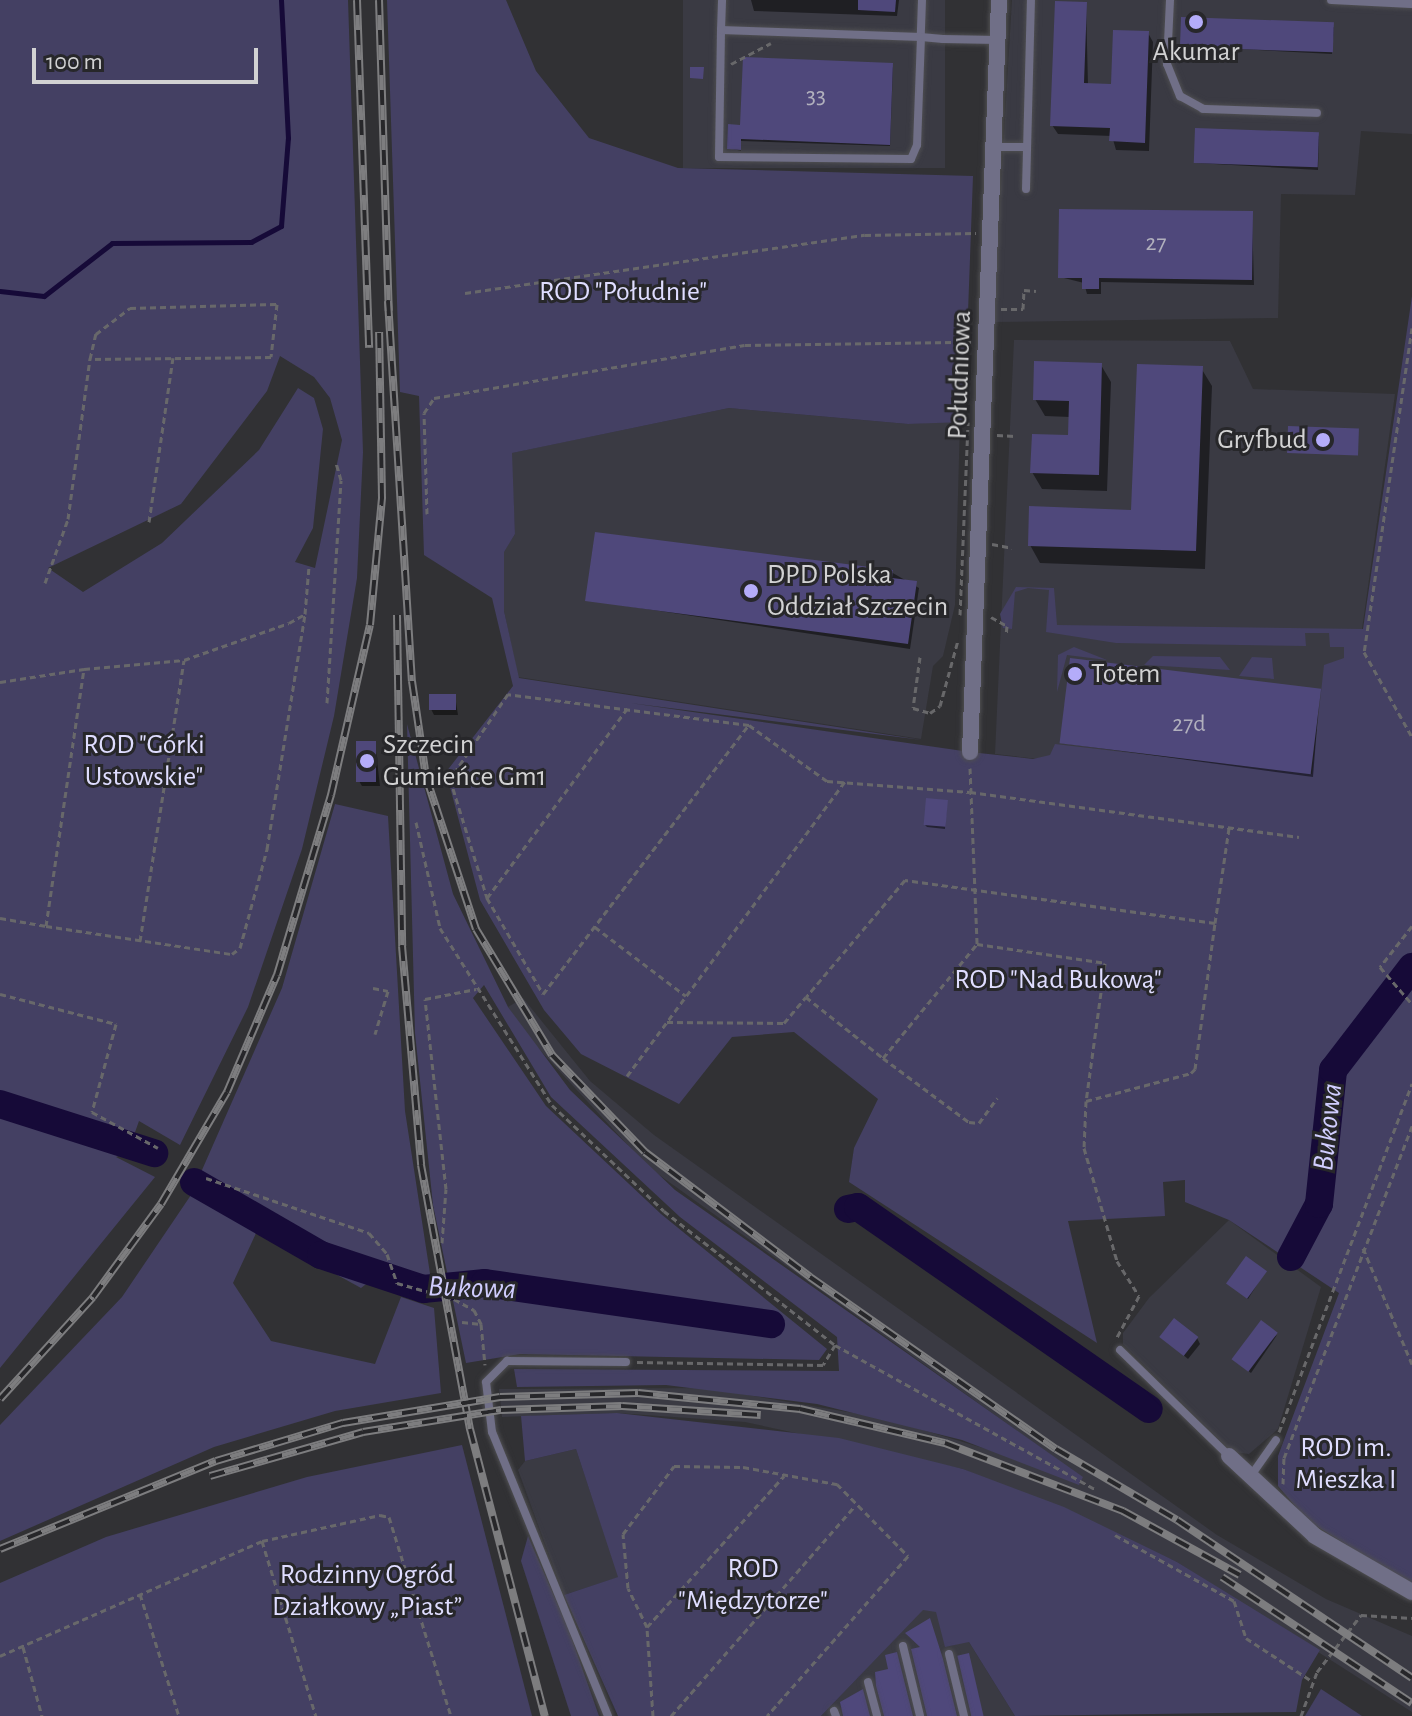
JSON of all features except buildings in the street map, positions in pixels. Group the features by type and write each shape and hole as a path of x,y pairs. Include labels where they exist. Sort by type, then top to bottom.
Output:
{"street":[{"name":"Południowa","path":"970,752 999,0"},
{"path":"1229,1456 1315,1536 1412,1592"}],"lane":[{"path":"722,0 717,150 723,158 908,161 917,145 922,0"},
{"path":"1026,189 1031,0"},
{"path":"1170,0 1167,64 1180,96 1203,109 1317,113"},
{"path":"1331,0 1412,4"},
{"path":"721,30 997,40"},
{"path":"994,147 1027,147"},
{"path":"1120,1350 1229,1456"},
{"path":"608,1716 492,1432 486,1382 507,1361 626,1362"},
{"path":"1250,1477 1276,1440"},
{"path":"903,1646 920,1716"},
{"path":"949,1654 964,1716"},
{"path":"868,1682 877,1716"}],"path":[{"path":"741,63 741,55 771,46 772,32"},
{"path":"465,293 865,235 991,233"},
{"path":"45,583 68,519 90,359 96,334 130,308 277,304 271,357 90,359"},
{"path":"1412,328 1364,652 1412,737"},
{"path":"427,514 424,413 434,398 745,345 988,342"},
{"path":"149,522 173,358"},
{"path":"327,703 341,480 336,462"},
{"path":"990,552 990,543 1012,548"},
{"path":"0,918 232,954 240,948 267,849 305,614 309,566"},
{"path":"988,610 1006,635"},
{"path":"0,682 84,669 184,660 305,614"},
{"path":"920,657 913,708 930,713 940,706 964,617"},
{"path":"140,942 184,660"},
{"path":"46,926 84,669"},
{"path":"749,725 543,994 487,898 450,771 515,691 749,725 827,781 846,780 970,792 1299,837"},
{"path":"487,898 629,706"},
{"path":"883,1058 977,944 971,890 970,752"},
{"path":"627,1076 846,780"},
{"path":"416,822 440,928 552,1105 664,1211 835,1345 1097,1490"},
{"path":"1086,1101 1195,1069 1229,828"},
{"path":"667,1022 784,1023 896,883 1215,923"},
{"path":"1412,926 1380,967 1385,981 1412,1004"},
{"path":"595,927 686,996"},
{"path":"977,944 1105,963 1086,1101 1084,1148 1117,1261 1139,1296 1117,1333 1120,1350"},
{"path":"373,988 388,991 375,1034"},
{"path":"442,1243 446,1189 425,999 476,989"},
{"path":"0,994 116,1024 92,1112 136,1131 158,1148"},
{"path":"806,997 969,1122 979,1123 997,1098"},
{"path":"1276,1440 1412,1084"},
{"path":"1292,1495 1283,1484 1284,1458 1412,1126"},
{"path":"206,1178 369,1233 396,1277 474,1310 481,1324 486,1382"},
{"path":"1363,1248 1412,1364"},
{"path":"462,1322 481,1324"},
{"path":"626,1362 823,1365 835,1345"},
{"path":"653,1716 647,1627 628,1588 623,1534 674,1466 786,1474 837,1484 855,1506 908,1556 906,1564 767,1716"},
{"path":"647,1627 786,1474"},
{"path":"671,1716 855,1506"},
{"path":"0,1656 262,1541 389,1517 451,1716"},
{"path":"1115,1535 1234,1601 1246,1638 1312,1681"},
{"path":"262,1541 316,1716"},
{"path":"140,1594 179,1716"},
{"path":"1301,1716 1312,1681 1361,1615 1412,1618"},
{"path":"23,1646 42,1716"}],"shaded area":[{"path":"683,0 945,0 945,168 683,168"},
{"path":"1012,0 1412,0 1412,134 1361,131 1355,195 1281,194 1278,318 993,322"},
{"path":"1014,340 1230,341 1253,389 1395,394 1339,793 995,754"},
{"path":"729,408 908,424 960,421 955,605 943,656 933,666 921,739 518,677 504,611 504,551 515,534 511,453"},
{"path":"523,998 590,1081 654,1135 1217,1535 1326,1599 1412,1636 1412,1712 1177,1562 963,1469 745,1422 617,1413 502,1417 499,1389 707,1388 883,1418 1083,1478 648,1167 527,1036 508,1007"},
{"path":"1229,1220 1321,1287 1278,1429 1249,1454 1232,1452 1123,1344 1123,1333 1149,1298"},
{"path":"576,1449 619,1577 564,1595 518,1470 525,1461"},
{"path":"923,1609 936,1611 969,1642 1015,1716 821,1716"}],"green space":[{"name":"ROD \"Górki Ustowskie\"","path":"0,0 348,0 363,452 357,578 334,716 302,849 248,1007 180,1145 139,1121 128,1152 116,1157 155,1177 0,1368","holes":["280,356 314,377 330,398 342,440 315,568 295,562 313,528 323,429 314,398 298,388 259,450 162,543 83,592 48,568 181,504 267,391"]},
{"path":"387,0 506,0 536,71 589,138 678,168 973,176 964,422 908,424 729,408 512,453 515,534 504,552 504,611 519,678 922,740 630,703 970,752 1033,759 1050,755 1055,744 1312,774 1324,665 1344,658 1344,647 1330,647 1329,633 1305,633 1306,646 1116,643 1046,632 1049,590 1028,588 1015,592 1012,629 1003,628 1000,614 1016,587 1054,588 1057,625 1363,629 1412,296 1412,1585 1308,1521 1278,1486 1278,1456 1339,1293 1229,1220 1185,1202 1185,1180 1163,1182 1165,1216 1068,1221 1097,1343 849,1182 854,1148 878,1099 794,1032 732,1037 679,1104 581,1054 544,1010 480,900 446,772 513,686 492,598 424,555 419,396 400,392"},
{"path":"1074,647 1107,660 1067,655 1057,692 1058,655"},
{"path":"1153,656 1220,657 1230,670 1144,665"},
{"path":"1252,657 1272,658 1274,679 1239,676"},
{"path":"407,724 453,894 508,1007 570,1090 675,1190 1083,1477 1079,1485 962,1440 817,1404 666,1385 517,1387 514,1369 839,1371 837,1337 680,1217 551,1097 484,985 473,998 546,1106 661,1214 827,1349 819,1360 520,1354 466,1363 433,1205 415,1033"},
{"path":"335,804 388,816 405,1111 431,1280 382,1272 361,1288 257,1231 233,1283 271,1341 375,1364 401,1297 434,1308 441,1393 335,1411 214,1447 0,1541 0,1425 122,1297 191,1195 282,988"},
{"name":"ROD \"Międzytorze\"","path":"617,1413 839,1438 963,1469 1064,1507 1177,1562 1320,1650 1302,1680 1296,1712 1015,1716 969,1642 945,1647 936,1612 923,1610 821,1716 618,1716 564,1595 618,1577 576,1449 525,1461 521,1416"},
{"name":"Rodzinny Ogród Działkowy „Piast”","path":"462,1445 532,1716 0,1716 0,1583 106,1537 307,1477"},
{"path":"528,1536 568,1628 599,1716 571,1716 521,1561"},
{"path":"1321,1689 1362,1716 1305,1716"}],"waterway":[{"path":"0,291 44,296 112,243 251,242 281,226 288,138 281,0"},
{"name":"Bukowa","path":"1291,1257 1319,1204 1333,1070 1412,967"},
{"name":"Bukowa","path":"0,1104 154,1153"},
{"name":"Bukowa","path":"194,1182 321,1255 423,1289 485,1283 771,1324"},
{"name":"Bukowa","path":"848,1209 858,1207 1149,1409"}],"railway":[{"path":"357,0 369,348"},
{"path":"379,0 389,311"},
{"path":"388,301 412,681 426,777 476,929 552,1055 645,1152 810,1277 1056,1449 1177,1520 1412,1678"},
{"path":"0,1399 93,1297 161,1204 227,1092 277,975 331,795 370,625 382,498 379,332"},
{"path":"397,615 402,946 421,1165 470,1429 545,1716"},
{"path":"0,1549 216,1461 343,1423 500,1397 638,1393 800,1409 945,1443 1123,1511 1240,1575"},
{"path":"210,1476 363,1432 501,1410 622,1406 761,1415"},
{"path":"1222,1577 1412,1703"}],"place":[{"name":"Akumar","path":"1196,22"},
{"name":"Gryfbud","path":"1323,440"},
{"name":"DPD Polska Oddział Szczecin","path":"751,591"},
{"name":"Totem","path":"1075,674"},
{"name":"Szczecin Gumieńce Gm1","path":"367,761"}],"park label":[{"name":"ROD \"Południe\"","path":"623,292"},
{"name":"ROD \"Nad Bukową\"","path":"1058,980"},
{"name":"ROD im. Mieszka I","path":"1346,1464"}]}
